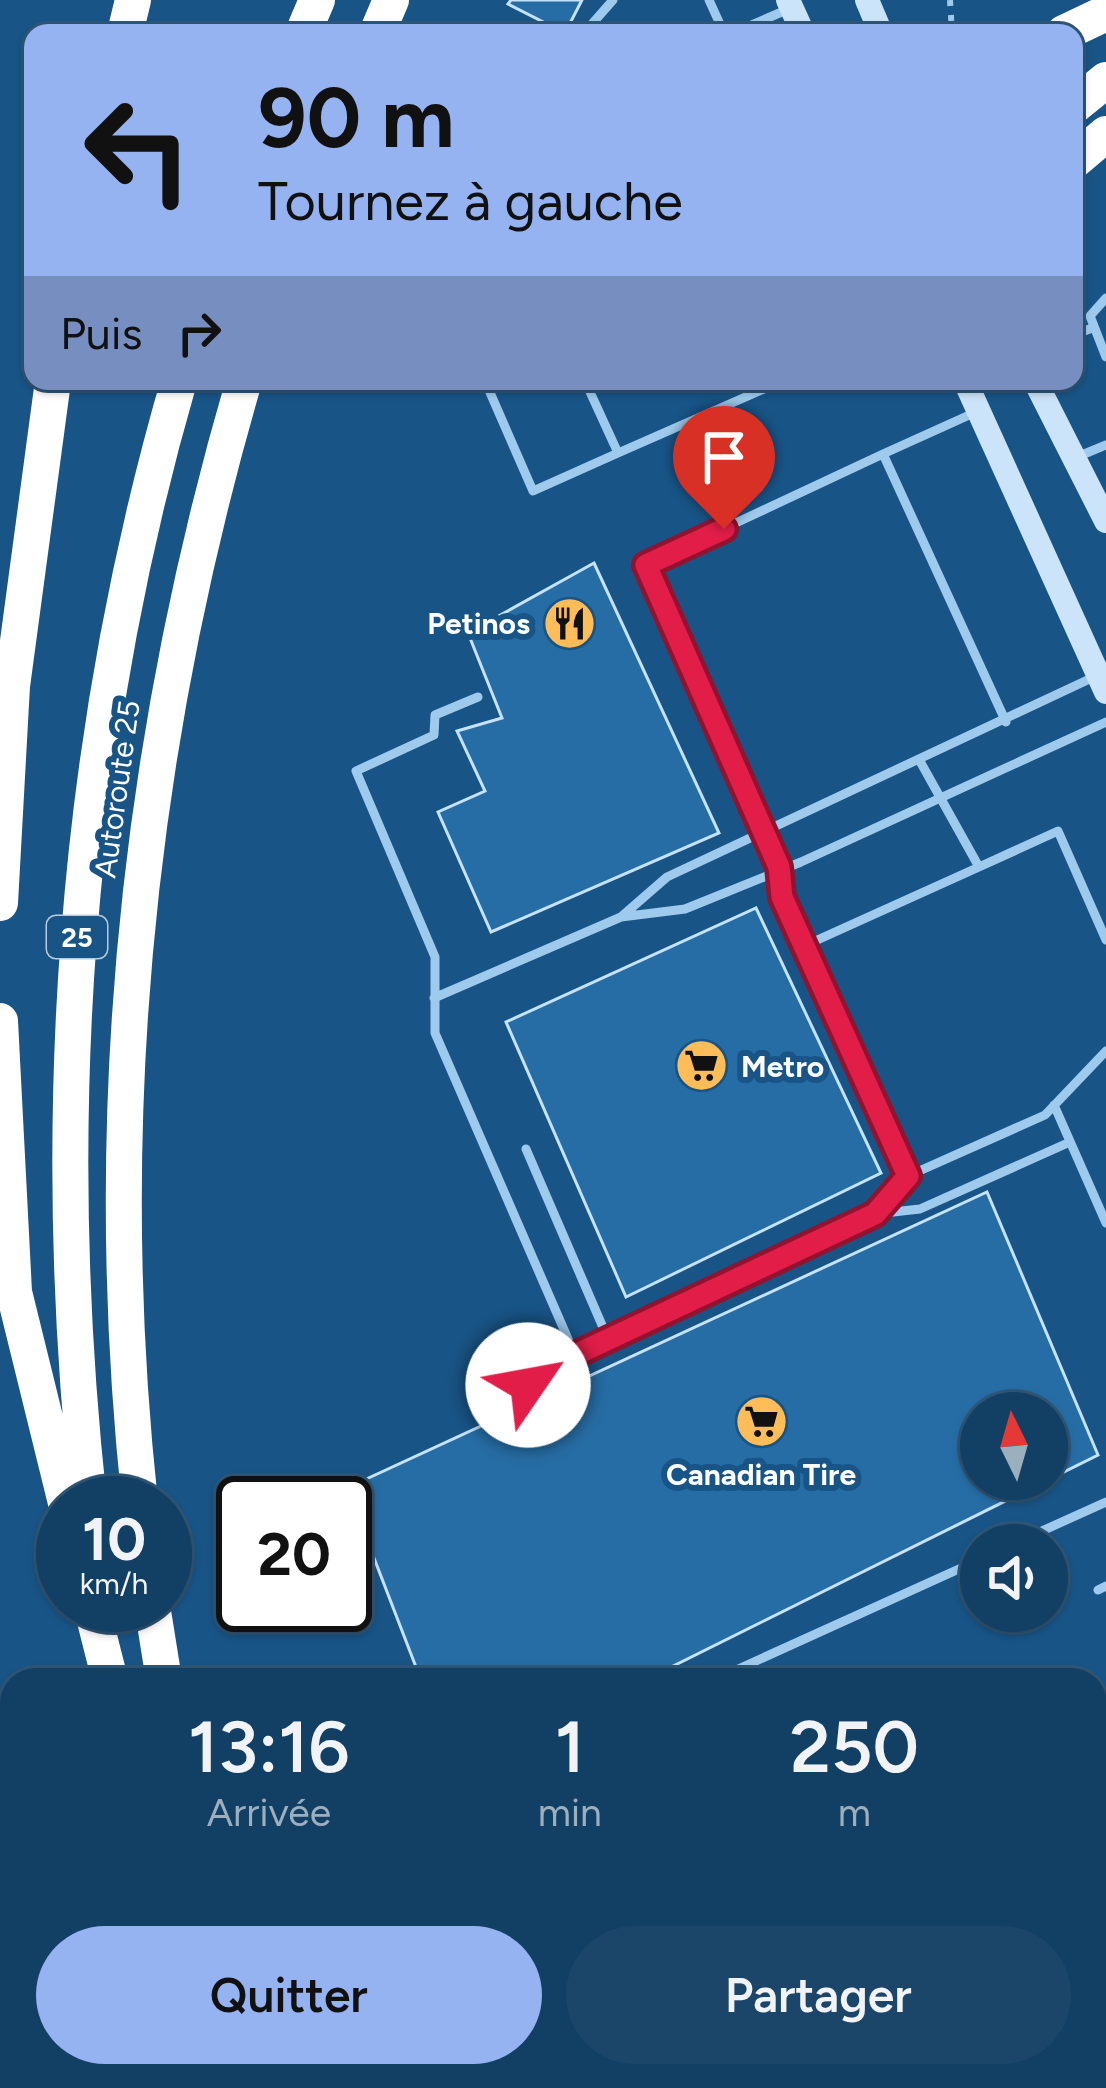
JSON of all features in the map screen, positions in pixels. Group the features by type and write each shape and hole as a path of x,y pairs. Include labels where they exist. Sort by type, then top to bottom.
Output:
{"highway":[{"path":"1083,153 1106,134"},
{"path":"0,903 14,667 52,390"},
{"name":"Autoroute 25","path":"87,1476 68,1214 77,939 113,665 177,390"},
{"name":"Autoroute 25","path":"138,1476 121,1263 135,932 176,646 242,390"},
{"path":"0,1021 14,1292 59,1476"},
{"path":"99,1632 109,1668"},
{"path":"106,1632 111,1668"},
{"path":"156,1632 162,1668"}],"main road":[{"path":"969,390 1103,680"},
{"path":"1040,390 1106,521"}],"lane":[{"path":"592,24 613,0"},
{"path":"750,24 789,4"},
{"path":"1106,298 1094,307 1092,328 1106,357"},
{"path":"1083,332 1092,328"},
{"path":"489,390 533,491 762,390"},
{"path":"589,390 618,453"},
{"path":"908,1176 782,897 779,867 646,565 979,411"},
{"path":"1077,457 1106,445"},
{"path":"883,454 1006,722"},
{"path":"434,998 621,917 668,878 1103,680"},
{"path":"478,697 436,715 434,735 356,771 435,957 435,1033 575,1355"},
{"path":"621,917 685,909 1106,722"},
{"path":"921,763 979,867"},
{"path":"804,946 1058,831 1106,940"},
{"path":"875,1214 908,1176 1045,1115 1106,1052"},
{"path":"1054,1105 1106,1222"},
{"path":"488,1403 569,1367 575,1355 875,1214 920,1209 1070,1142"},
{"path":"526,1149 608,1339"},
{"path":"1058,1524 1106,1502"},
{"path":"740,1668 960,1569"}],"building":[{"path":"511,0 582,0 570,24 547,24 508,4"},
{"path":"594,563 719,833 491,932 438,812 485,791 457,731 502,718 468,633"},
{"path":"756,908 881,1173 626,1297 506,1022"},
{"path":"987,1192 1098,1455 1068,1470 1068,1392 960,1392 960,1500 1007,1500 669,1668 416,1668 372,1553 372,1476"}],"place":[{"name":"Petinos","path":"569,623"},
{"name":"Metro","path":"702,1066"},
{"name":"Canadian Tire","path":"761,1422"}],"route":[{"path":"528,1385 569,1367 575,1355 875,1214 908,1176 782,897 779,867 646,565 724,529"}]}
